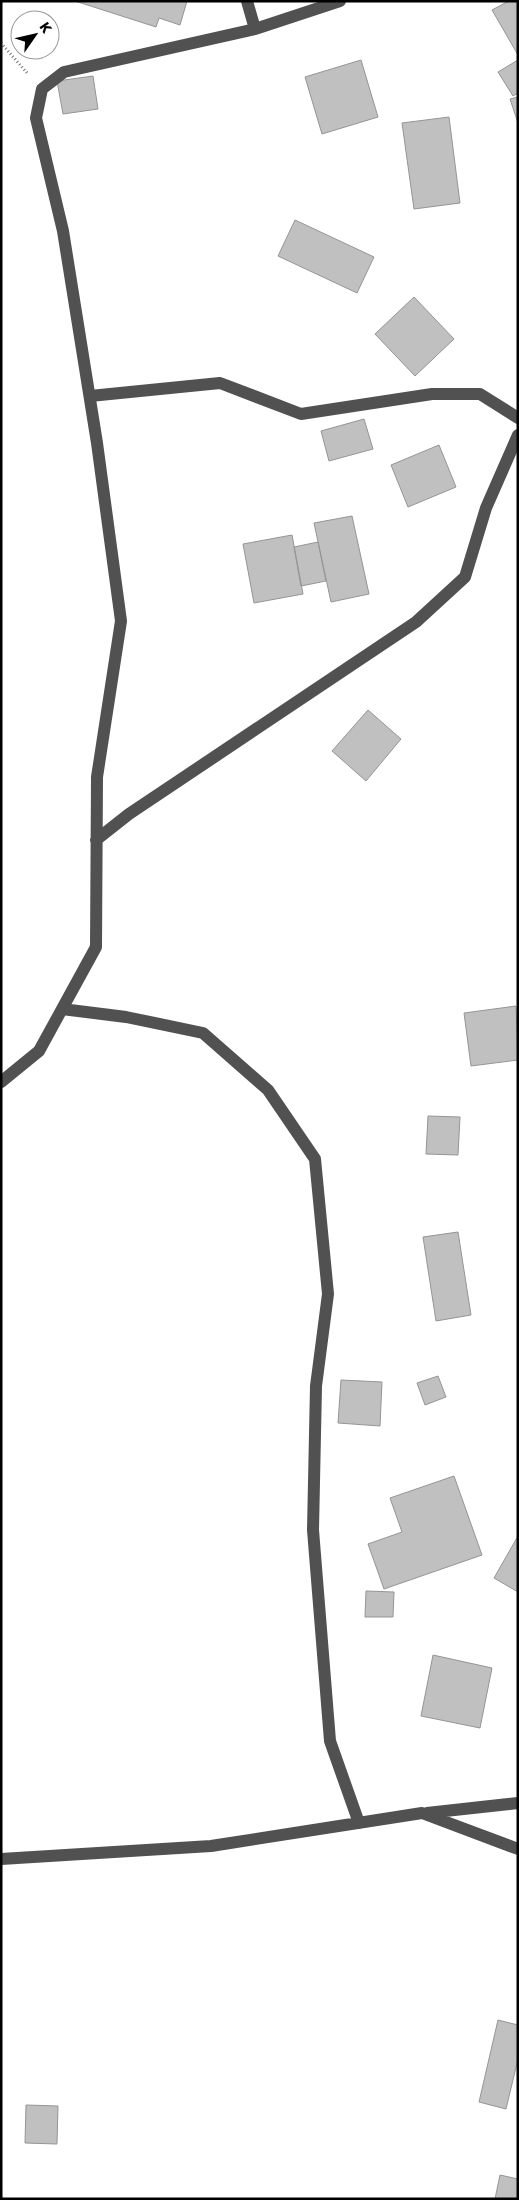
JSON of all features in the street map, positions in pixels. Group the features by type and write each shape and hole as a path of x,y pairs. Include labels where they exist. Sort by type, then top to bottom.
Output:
{"street":[{"path":"247,1 256,29"},
{"path":"1,1082 40,1051 96,947 97,777 121,621 90,396 63,231 36,118 42,89 64,72 256,29 340,1"},
{"path":"90,396 220,383 301,414 432,394 480,394 518,418"},
{"path":"96,840 129,814 416,622 465,577 486,508 518,435"},
{"path":"62,1009 126,1017 203,1033 268,1090 315,1159 328,1294 316,1386 313,1530 330,1741 359,1823"},
{"path":"1,1858 211,1846 422,1813 518,1803"},
{"path":"422,1813 518,1849"}],"path":[{"path":"1,43 42,89"}],"building":[{"path":"75,1 187,1 180,25 159,18 156,27"},
{"path":"509,1 518,1 518,55 492,10"},
{"path":"361,60 378,117 322,134 305,77"},
{"path":"518,60 518,93 513,96 498,72"},
{"path":"93,76 98,109 63,114 57,81"},
{"path":"518,97 518,123 510,99"},
{"path":"449,117 460,203 414,209 402,123"},
{"path":"295,220 374,257 357,293 278,256"},
{"path":"414,297 454,339 415,376 375,334"},
{"path":"364,419 373,449 329,461 321,431"},
{"path":"439,445 456,487 408,507 391,465"},
{"path":"352,516 369,594 331,602 314,523"},
{"path":"292,535 303,594 254,603 243,544"},
{"path":"318,542 326,581 301,586 294,547"},
{"path":"368,710 401,739 366,781 332,751"},
{"path":"516,1006 518,1060 471,1066 464,1013"},
{"path":"428,1116 460,1117 458,1155 426,1154"},
{"path":"458,1232 471,1315 436,1321 423,1237"},
{"path":"438,1376 446,1397 425,1405 417,1383"},
{"path":"341,1380 382,1382 380,1426 338,1423"},
{"path":"454,1476 482,1555 384,1589 368,1544 402,1532 390,1498"},
{"path":"518,1536 518,1592 494,1578"},
{"path":"366,1591 394,1592 393,1617 365,1617"},
{"path":"433,1655 492,1668 480,1728 421,1716"},
{"path":"498,2020 518,2025 518,2059 506,2109 479,2102"},
{"path":"26,2105 58,2106 57,2144 25,2143"},
{"path":"500,2175 518,2179 518,2199 495,2199"}]}
